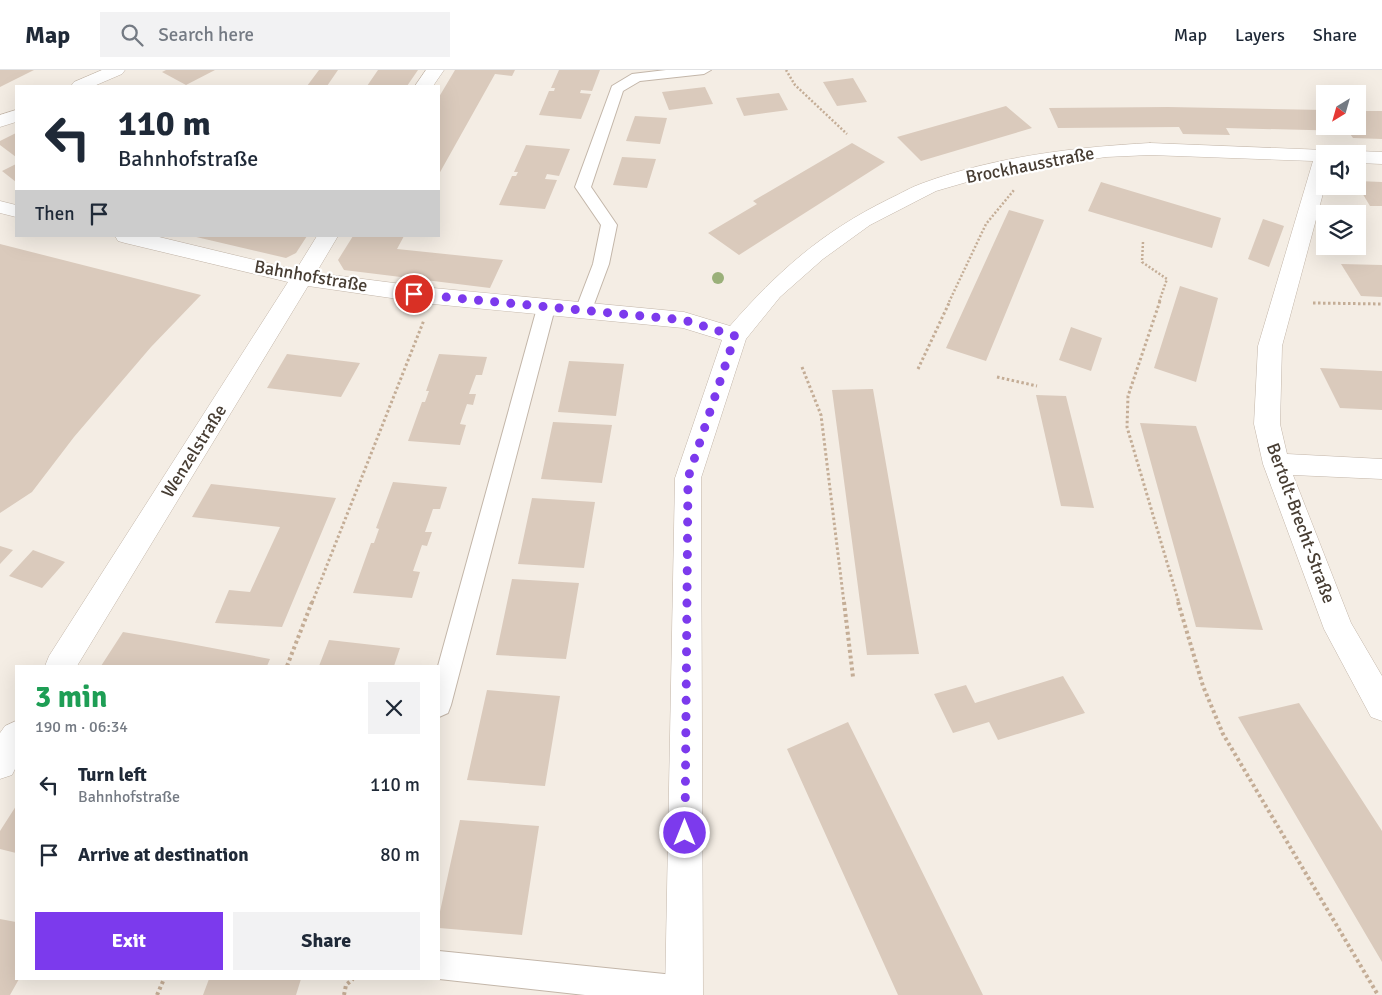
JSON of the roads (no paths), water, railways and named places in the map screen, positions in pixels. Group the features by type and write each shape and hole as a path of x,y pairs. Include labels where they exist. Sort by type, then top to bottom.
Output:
{"street":[{"path":"82,85 116,70"},
{"path":"425,85 435,70"},
{"path":"0,122 15,115"},
{"name":"Brockhausstraße","path":"684,993 688,478 735,336 772,292 815,254 863,220 929,187 996,168 1106,152 1150,149 1316,156"},
{"path":"1366,157 1382,158"},
{"name":"Bertolt-Brecht-Straße","path":"1316,186 1270,346 1267,424 1276,464 1339,629 1382,706"},
{"path":"0,207 15,211"},
{"name":"Bahnhofstraße","path":"129,237 301,278 433,296 684,320 735,336"},
{"name":"Wenzelstraße","path":"61,665 327,237"},
{"path":"1276,464 1382,469"},
{"path":"0,763 15,739"}],"lane":[{"path":"584,310 601,264 609,225 583,187 617,88 637,77 704,70"},
{"path":"440,701 546,308"},
{"path":"440,965 684,993"}]}
